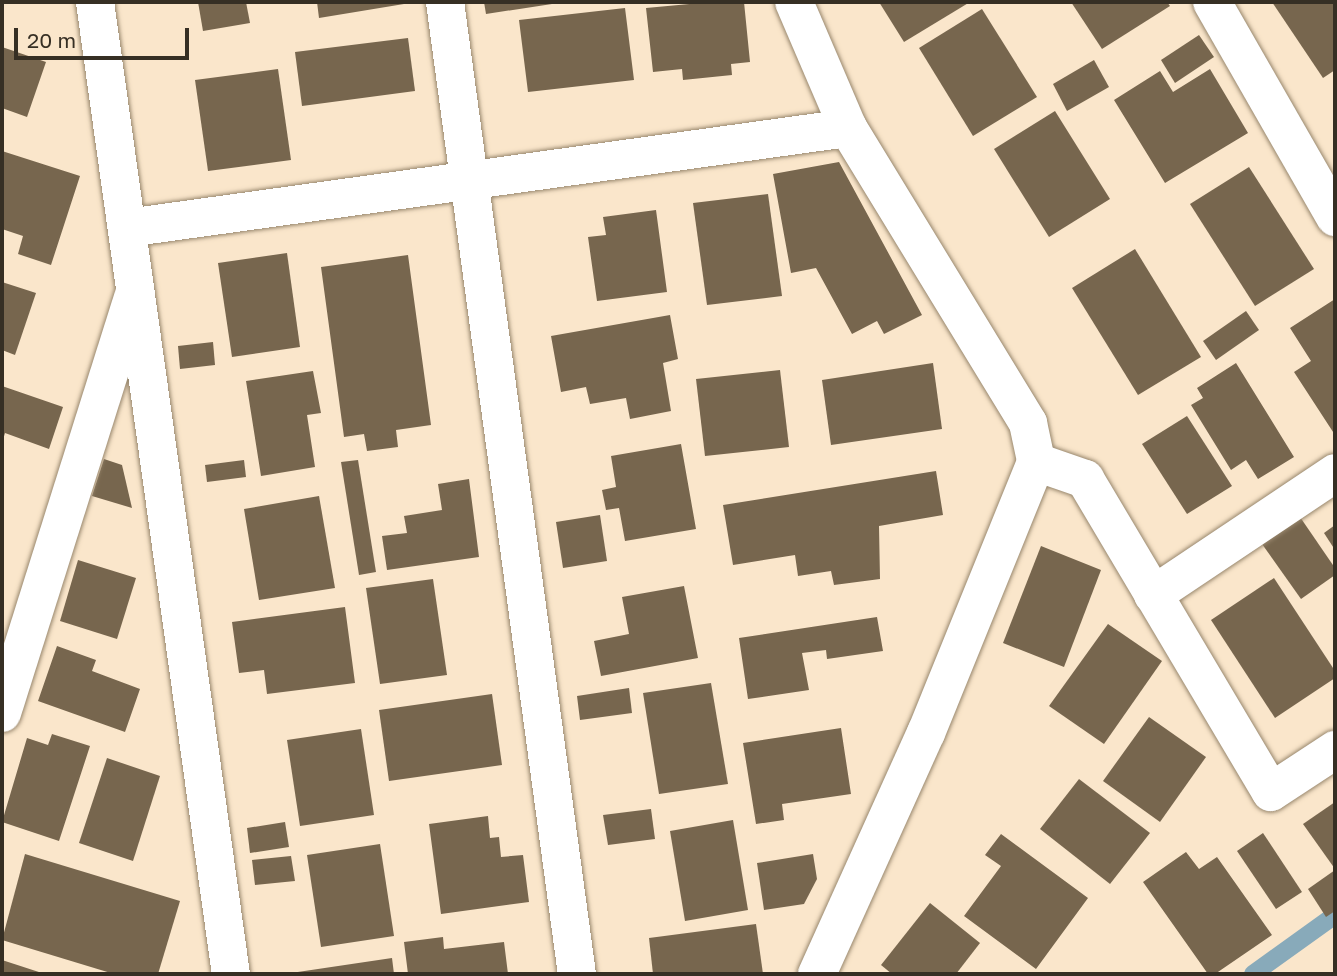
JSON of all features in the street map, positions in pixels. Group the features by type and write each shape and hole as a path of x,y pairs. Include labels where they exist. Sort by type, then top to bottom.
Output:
{"street":[{"path":"95,2 231,974"},
{"path":"445,2 467,182 577,974"},
{"path":"794,2 848,128 1028,423 1037,462 926,733 817,974"},
{"path":"1212,2 1335,217"},
{"path":"127,228 848,128"},
{"path":"2,713 136,288"},
{"path":"1037,462 1085,480 1271,792 1335,750"},
{"path":"1153,595 1335,473"}],"building":[{"path":"198,2 246,2 250,23 203,31"},
{"path":"317,2 404,2 404,4 319,18"},
{"path":"484,2 552,2 552,4 486,14"},
{"path":"744,2 750,62 731,64 732,75 683,80 682,69 653,72 646,8"},
{"path":"879,2 970,2 904,42"},
{"path":"1071,2 1167,2 1170,6 1102,49"},
{"path":"1272,2 1335,2 1335,70 1323,78"},
{"path":"625,8 634,80 528,92 519,20"},
{"path":"982,9 1037,97 973,136 919,48"},
{"path":"1199,35 1214,57 1175,83 1161,60"},
{"path":"408,38 415,91 302,106 295,52"},
{"path":"2,47 46,62 27,117 2,108"},
{"path":"1094,60 1109,87 1067,111 1053,84"},
{"path":"278,69 291,160 208,171 195,80"},
{"path":"1210,69 1248,133 1165,183 1114,100 1160,71 1173,92"},
{"path":"1055,111 1110,199 1049,237 994,149"},
{"path":"2,151 80,176 51,265 18,254 23,236 2,229"},
{"path":"839,162 922,315 884,334 877,321 852,334 816,268 791,273 773,174"},
{"path":"1249,167 1314,269 1255,306 1190,204"},
{"path":"768,194 782,296 707,305 693,203"},
{"path":"656,210 667,292 597,301 588,237 606,235 603,217"},
{"path":"1135,249 1201,357 1138,395 1072,288"},
{"path":"287,253 300,347 232,357 218,263"},
{"path":"408,255 431,425 396,430 398,447 367,451 364,434 344,437 321,267"},
{"path":"2,282 36,293 15,355 2,350"},
{"path":"1335,299 1335,435 1294,372 1311,361 1290,328"},
{"path":"1246,311 1259,330 1216,360 1203,341"},
{"path":"670,315 678,359 663,363 671,411 630,419 626,398 590,404 586,387 561,392 551,336"},
{"path":"213,342 215,365 180,369 178,346"},
{"path":"933,363 942,429 831,445 822,380"},
{"path":"1236,363 1294,457 1258,479 1246,460 1231,470 1191,405 1203,398 1197,388"},
{"path":"780,370 789,447 705,456 696,379"},
{"path":"313,371 321,413 307,415 315,467 261,476 246,381"},
{"path":"2,386 63,407 49,449 5,433 2,443"},
{"path":"1187,416 1232,486 1187,514 1142,444"},
{"path":"681,444 696,529 625,541 619,508 606,510 602,490 616,487 611,456"},
{"path":"104,459 122,465 132,508 92,496"},
{"path":"244,460 246,477 207,482 205,465"},
{"path":"358,460 376,572 359,575 341,462"},
{"path":"936,471 943,515 879,526 880,579 834,585 831,571 798,576 795,555 733,565 723,505"},
{"path":"469,479 479,557 387,570 382,536 407,533 404,516 442,510 438,484"},
{"path":"319,496 335,588 259,600 244,509"},
{"path":"600,515 607,561 563,568 556,522"},
{"path":"1300,517 1335,568 1335,575 1301,599 1262,544"},
{"path":"1335,525 1335,550 1324,533"},
{"path":"1041,546 1101,570 1064,667 1003,643"},
{"path":"78,560 136,578 117,639 60,621"},
{"path":"1274,578 1335,671 1335,678 1275,718 1211,620"},
{"path":"433,579 447,675 380,684 366,588"},
{"path":"684,586 698,658 601,676 594,641 629,634 622,597"},
{"path":"345,607 355,683 267,694 264,670 239,673 232,622"},
{"path":"877,617 883,651 827,659 826,650 802,653 809,690 748,699 739,638"},
{"path":"1108,624 1162,661 1104,744 1049,706"},
{"path":"57,646 96,660 92,671 140,689 125,732 38,701"},
{"path":"711,683 728,784 659,794 643,693"},
{"path":"629,688 632,713 580,720 577,696"},
{"path":"492,694 502,765 389,781 379,710"},
{"path":"1149,717 1206,757 1160,822 1103,781"},
{"path":"841,728 851,794 782,804 784,820 756,824 743,743"},
{"path":"361,729 374,815 300,826 287,740"},
{"path":"52,734 90,746 59,841 2,822 27,738 48,745"},
{"path":"107,758 160,776 133,861 79,843"},
{"path":"1079,779 1150,833 1110,884 1040,829"},
{"path":"1335,802 1335,869 1303,824"},
{"path":"651,809 655,839 608,845 603,815"},
{"path":"488,816 490,838 499,837 501,857 523,855 529,902 441,914 429,824"},
{"path":"733,820 748,910 685,921 670,831"},
{"path":"285,822 289,847 250,853 247,828"},
{"path":"1263,833 1302,892 1276,909 1237,851"},
{"path":"1001,834 1088,898 1036,969 964,916 1001,866 985,855"},
{"path":"380,844 394,936 321,947 307,855"},
{"path":"1186,852 1199,869 1217,857 1272,935 1215,974 1208,974 1143,882"},
{"path":"25,854 180,901 158,974 114,974 2,940"},
{"path":"813,854 817,879 804,904 764,910 757,863"},
{"path":"291,856 295,881 255,885 252,860"},
{"path":"1335,870 1335,911 1326,917 1308,889"},
{"path":"930,903 980,943 956,974 892,974 881,965"},
{"path":"756,924 763,974 653,974 649,938"},
{"path":"443,937 444,949 504,942 508,974 408,974 404,942"},
{"path":"392,958 394,974 291,974 291,973"},
{"path":"2,960 45,974 2,974"}],"waterway":[{"path":"1253,974 1335,915"}]}
